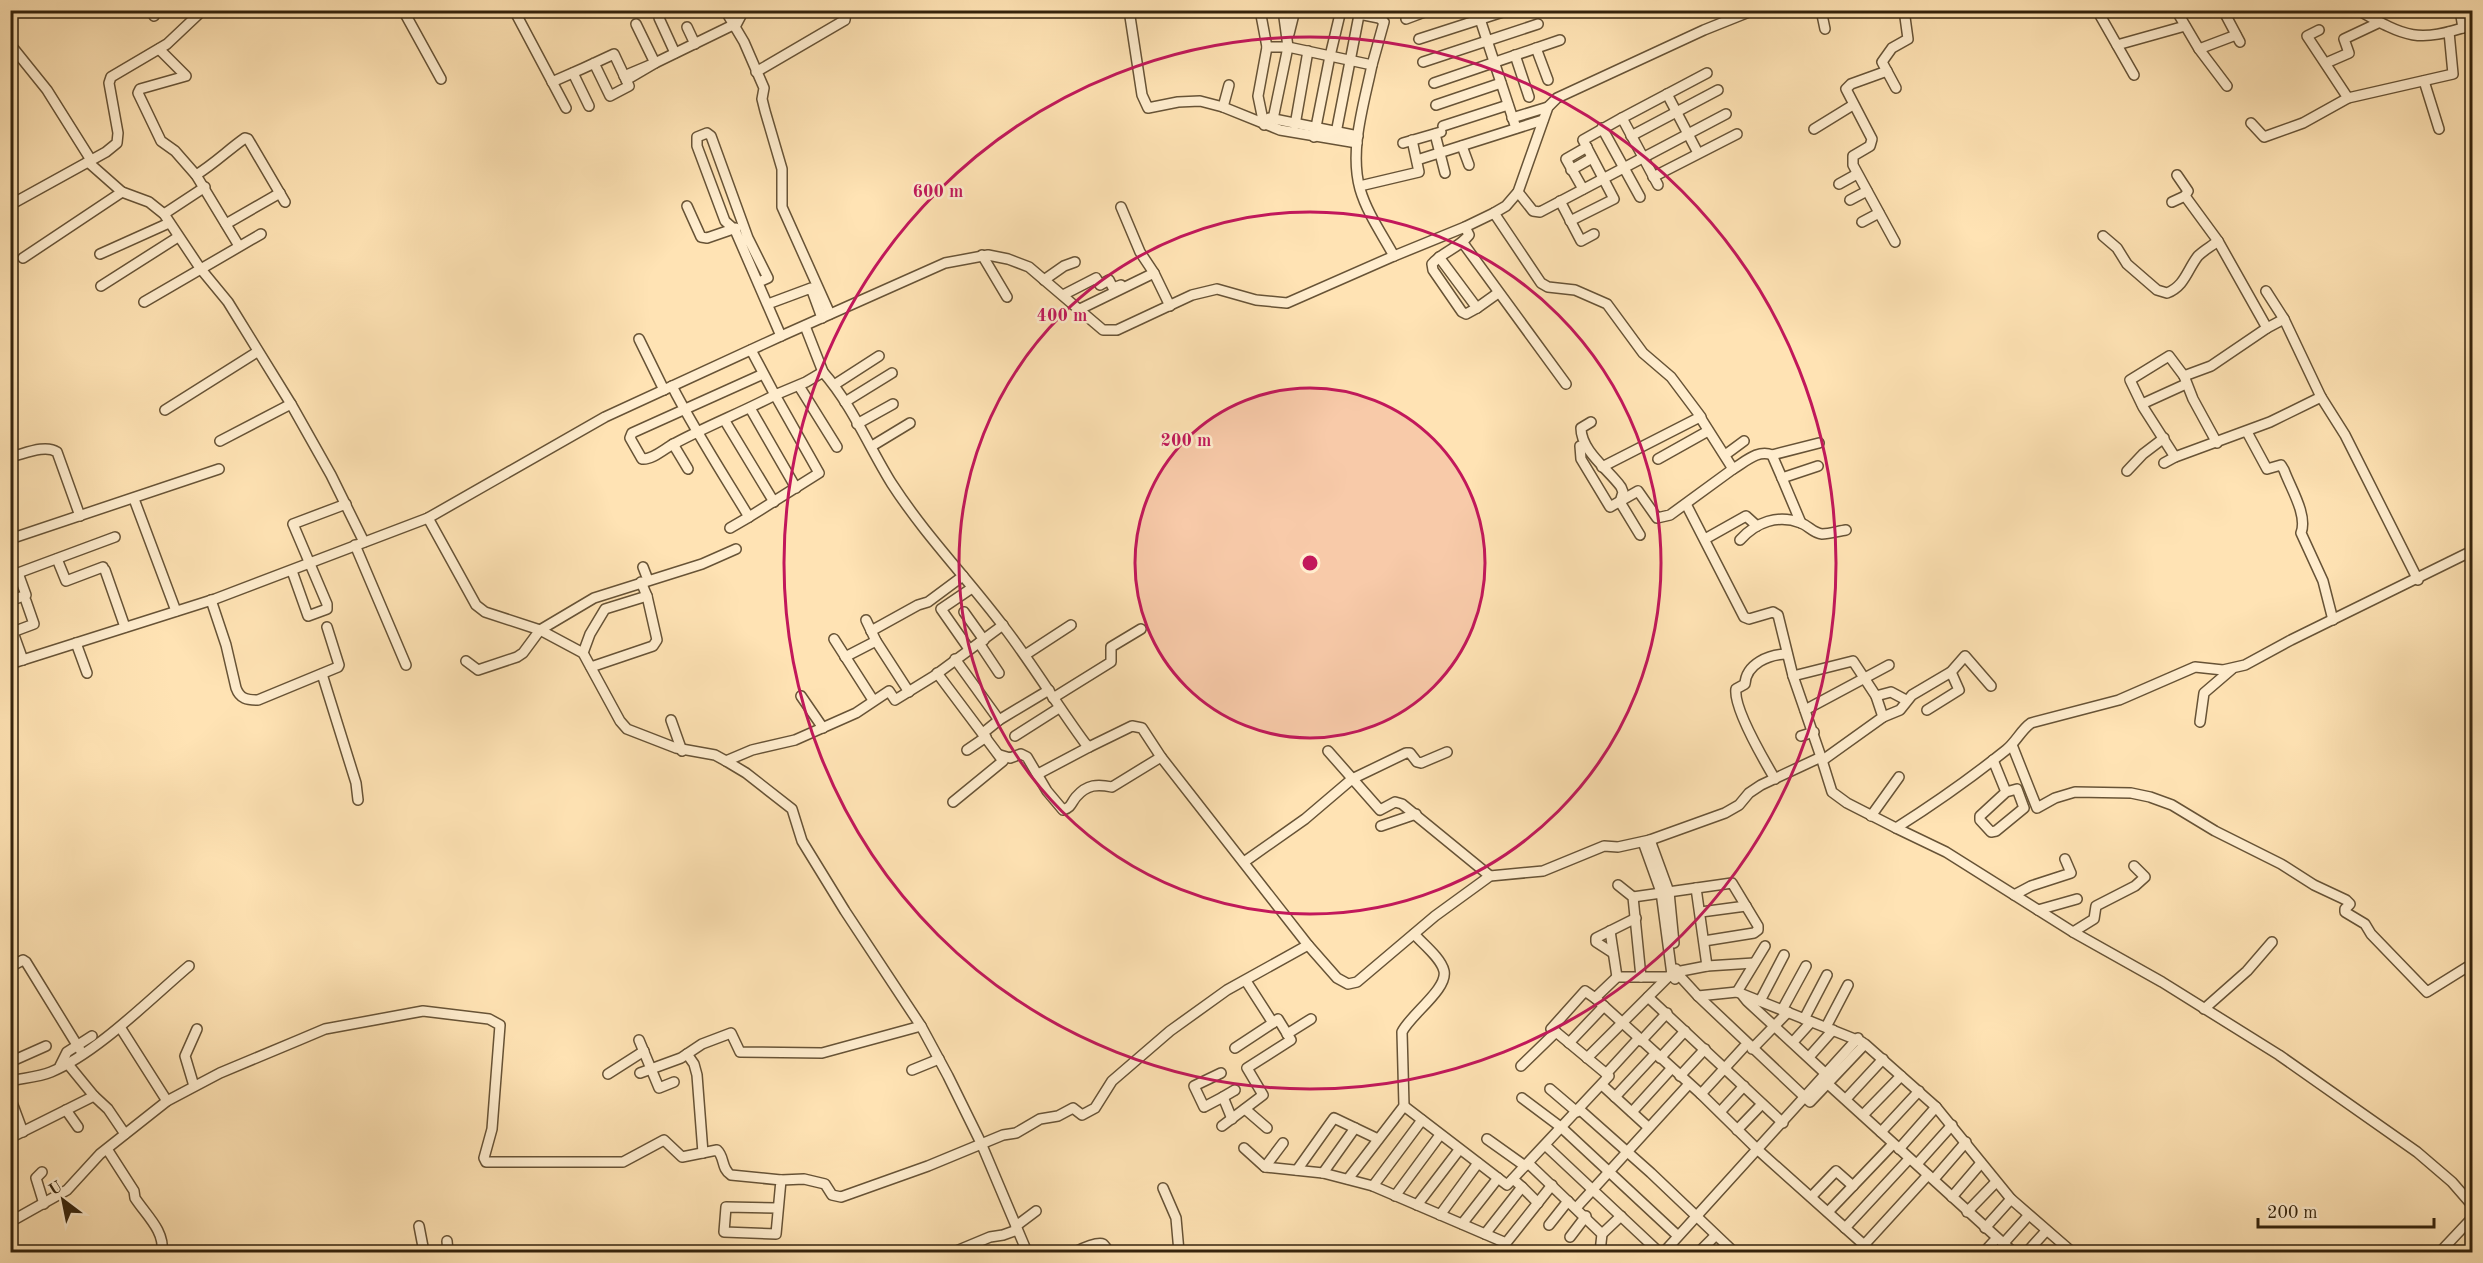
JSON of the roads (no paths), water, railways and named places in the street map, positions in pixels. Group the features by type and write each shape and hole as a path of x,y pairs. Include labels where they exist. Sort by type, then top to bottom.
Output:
{"street":[{"path":"10,205 89,161 117,142 118,133 109,83 111,77 167,44 203,10"},
{"path":"403,10 441,79"},
{"path":"514,10 566,108"},
{"path":"725,10 764,88 762,99 782,169 782,207 826,316"},
{"path":"625,78 734,26 744,10"},
{"path":"756,72 845,20 846,10"},
{"path":"1129,10 1142,95 1146,106 1152,108 1178,102 1200,101 1263,121 1358,140"},
{"path":"1260,10 1267,47 1258,96 1263,121"},
{"path":"1283,10 1288,43"},
{"path":"1273,119 1295,10"},
{"path":"1315,133 1341,10"},
{"path":"1406,18 1430,10"},
{"path":"1419,39 1478,15 1509,10"},
{"path":"1512,118 1548,107 1564,95 1704,30 1754,10"},
{"path":"1821,10 1825,29"},
{"path":"1896,88 1882,60 1894,46 1906,41 1909,36 1904,10"},
{"path":"2097,10 2134,75"},
{"path":"2176,10 2199,49 2227,86"},
{"path":"2199,49 2238,38 2223,10"},
{"path":"2358,10 2378,23 2417,37 2468,27 2460,10"},
{"path":"1336,133 1360,12 1384,22 1372,65 1358,140 1358,177 1370,215 1394,256"},
{"path":"1478,15 1515,128"},
{"path":"659,18 675,53"},
{"path":"2326,63 2349,53 2344,39 2378,23"},
{"path":"636,24 655,63"},
{"path":"1423,62 1539,24"},
{"path":"2117,45 2185,26"},
{"path":"687,27 695,44"},
{"path":"2319,30 2307,36 2348,98"},
{"path":"2251,123 2259,135 2271,136 2303,123 2348,98 2454,73 2449,32"},
{"path":"1434,83 1560,40"},
{"path":"1267,47 1288,43 1308,51 1372,65"},
{"path":"10,44 47,90 89,161 122,192 149,202 164,214 200,268 228,302 291,404 346,504 406,665"},
{"path":"1536,48 1548,80"},
{"path":"159,49 186,76 140,89 138,93 161,141 175,151 205,187 239,246"},
{"path":"1294,125 1308,51"},
{"path":"552,82 573,73 594,63 614,54 629,86 610,96 594,63"},
{"path":"1515,55 1529,98"},
{"path":"1887,72 1847,86 1846,92 1872,140 1870,146 1853,156 1852,165 1895,242"},
{"path":"573,73 589,106"},
{"path":"1570,221 1614,199 1584,139 1707,73"},
{"path":"2424,81 2439,129"},
{"path":"1436,105 1501,83"},
{"path":"1223,107 1229,85"},
{"path":"1631,136 1718,90"},
{"path":"1667,94 1698,153"},
{"path":"1364,185 1418,172 1417,159 1407,141 1508,105"},
{"path":"1814,129 1853,105"},
{"path":"10,664 211,600 428,518 564,440 668,388 945,263 982,255 1008,259 1029,267 1103,330 1117,330 1192,296 1218,288 1256,300 1287,303 1465,227 1506,206 1518,192 1548,107"},
{"path":"1518,192 1537,213 1726,114"},
{"path":"1622,118 1656,181 1698,153 1737,134"},
{"path":"1263,121 1273,119 1315,133 1336,133 1358,140"},
{"path":"1417,159 1543,120"},
{"path":"1602,128 1640,197"},
{"path":"1440,131 1440,153 1445,173"},
{"path":"759,282 768,278 740,218 711,136 707,133 702,134 697,137 697,146 725,221 735,230 781,336"},
{"path":"196,175 214,164 221,155 245,138 248,139 285,202"},
{"path":"1462,146 1469,165"},
{"path":"1583,189 1566,159 1587,147"},
{"path":"1571,170 1593,158"},
{"path":"1839,184 1857,174"},
{"path":"2172,202 2185,196 2188,191 2177,175"},
{"path":"38,177 44,186"},
{"path":"164,214 205,187"},
{"path":"1850,200 1867,191"},
{"path":"23,258 122,192"},
{"path":"226,224 280,193"},
{"path":"2185,196 2218,241 2267,328"},
{"path":"1560,201 1581,240 1594,234"},
{"path":"687,206 701,237 735,230"},
{"path":"1121,207 1140,252 1154,273 1170,306"},
{"path":"1494,213 1541,283 1548,287 1575,290 1607,303 1643,353 1671,377 1701,417 1733,469"},
{"path":"1862,222 1879,213"},
{"path":"735,230 740,218"},
{"path":"100,254 169,223"},
{"path":"1465,227 1469,235 1461,244 1439,257 1432,264 1433,270 1462,312 1466,314 1477,308 1496,291"},
{"path":"144,302 261,234"},
{"path":"2103,236 2117,248 2127,264 2157,290 2167,293 2184,281 2200,254 2218,241"},
{"path":"101,286 178,237"},
{"path":"1461,244 1566,384"},
{"path":"982,255 1007,297"},
{"path":"1439,257 1477,308"},
{"path":"1044,280 1064,266 1075,262"},
{"path":"1078,310 1154,273"},
{"path":"1063,296 1096,278 1100,285 1109,280 1113,288 1120,284 1126,287"},
{"path":"768,304 811,288 826,316"},
{"path":"2266,291 2284,318 2321,397 2345,435 2418,580"},
{"path":"2142,404 2211,366 2284,318"},
{"path":"805,326 823,372 845,402 892,483 1003,625 1059,708 1089,747"},
{"path":"639,339 668,388 685,409 749,517"},
{"path":"730,528 819,473 763,374 752,350"},
{"path":"165,411 257,352"},
{"path":"834,385 879,356"},
{"path":"2175,457 2131,383 2132,378 2169,356 2185,380 2217,443"},
{"path":"763,374 632,433 630,438 644,460 775,395 799,386 823,372"},
{"path":"845,402 892,373"},
{"path":"799,386 837,447"},
{"path":"2164,463 2247,432 2321,397"},
{"path":"220,441 291,404"},
{"path":"857,424 893,404"},
{"path":"750,408 796,488"},
{"path":"1602,467 1701,417"},
{"path":"725,421 774,502"},
{"path":"872,446 910,423"},
{"path":"1591,423 1580,430 1596,461 1621,488 1623,492 1620,502 1640,535"},
{"path":"1658,459 1708,431"},
{"path":"2247,432 2267,470 2281,465 2302,517 2304,525 2301,533 2323,581 2333,620"},
{"path":"2127,471 2143,454 2164,438"},
{"path":"1725,455 1744,441"},
{"path":"1580,446 1581,459 1610,507 1638,491 1654,516 1661,519 1757,454 1765,452 1772,455 1819,443"},
{"path":"673,444 688,469"},
{"path":"10,457 42,449 52,448 57,452 80,516"},
{"path":"1772,455 1801,523"},
{"path":"1782,478 1818,466"},
{"path":"10,539 219,469"},
{"path":"134,499 176,611"},
{"path":"292,571 308,616 328,608 293,524 346,504"},
{"path":"1686,504 1705,539 1711,556 1725,576 1744,617 1749,620 1773,612 1777,614 1793,676 1814,732 1832,792 1871,816 1946,852 2073,932 2162,982 2279,1054 2417,1152 2452,1182 2472,1204"},
{"path":"1705,539 1746,516 1757,526"},
{"path":"428,518 476,605 485,612 540,630 583,654 620,721 627,729 682,750 715,755 792,809 802,841 848,916 921,1026 939,1059 981,1143 1027,1252"},
{"path":"1740,540 1757,526 1773,519 1801,523 1823,534 1846,530"},
{"path":"10,545 67,524"},
{"path":"10,601 26,595 14,575 115,537"},
{"path":"466,661 478,670 512,659 523,653 540,630 594,598 702,564 736,549"},
{"path":"1896,828 1927,809 1993,760 2018,739 2026,726 2037,721 2119,700 2195,667 2232,669 2248,664 2291,640 2418,580 2472,551"},
{"path":"57,559 66,581 104,569 125,627"},
{"path":"591,667 653,646 657,640 646,596 644,567"},
{"path":"871,631 918,605 928,602 963,576"},
{"path":"969,649 941,609 972,588"},
{"path":"583,654 590,634 604,609 646,596"},
{"path":"211,600 238,694 247,700 258,700 339,665 327,627"},
{"path":"23,660 11,629 34,624 26,601"},
{"path":"964,612 999,674"},
{"path":"866,620 876,642 909,692"},
{"path":"726,761 752,750 795,740 823,728 856,713 889,691 895,700 1003,625"},
{"path":"1025,656 1071,625"},
{"path":"967,750 999,720 1111,662 1111,647 1141,629"},
{"path":"834,639 873,700"},
{"path":"845,657 876,642"},
{"path":"75,643 87,673"},
{"path":"1775,779 1740,711 1735,694 1736,689 1745,684 1746,675 1763,659 1774,654 1787,654"},
{"path":"1038,774 1089,747 1136,726 1142,728 1161,757 1308,945 1337,978 1351,984 1357,982 1435,916 1491,876 1543,871 1604,846 1618,847 1646,842 1725,813 1739,805 1749,793 1822,759 1883,717 1899,710 1906,700 1951,672 1965,656 1991,686"},
{"path":"955,659 999,720"},
{"path":"1793,676 1853,661 1876,696 1883,717"},
{"path":"1805,710 1889,665"},
{"path":"2200,722 2204,693 2232,669"},
{"path":"1927,710 1959,690 1951,672"},
{"path":"937,673 1000,755 1003,763 953,802"},
{"path":"322,674 356,783 358,800"},
{"path":"1876,696 1892,692 1906,700"},
{"path":"801,696 823,728"},
{"path":"1015,736 1059,708"},
{"path":"671,720 682,750"},
{"path":"1801,736 1814,732"},
{"path":"2012,745 2037,808 2055,798 2083,792 2131,793 2160,801 2346,900 2350,903 2345,912 2365,924 2376,939 2427,992 2472,964"},
{"path":"1328,751 1380,810 1398,802 1416,814 1491,876"},
{"path":"1244,862 1305,819 1352,779 1406,753 1410,753 1420,763 1447,752"},
{"path":"1000,755 1010,758 1021,754 1029,759 1047,791 1060,808 1065,810 1086,788 1098,784 1112,787 1161,757"},
{"path":"1993,760 2006,792"},
{"path":"1871,816 1899,777"},
{"path":"2017,789 2024,808 1996,831 1991,832 1980,820 1980,816 2006,792 2017,789"},
{"path":"1381,826 1416,814"},
{"path":"1646,842 1665,892 1672,974 1684,991 1803,1099 1812,1102 1861,1041"},
{"path":"2014,895 2031,886 2071,873 2065,859"},
{"path":"2073,932 2094,919 2096,906 2135,886 2145,877 2134,866"},
{"path":"1633,897 1732,883 1758,926 1758,930 1754,933 1704,941"},
{"path":"1618,885 1633,897 1641,977"},
{"path":"1696,888 1707,966"},
{"path":"2038,910 2077,899"},
{"path":"1701,912 1746,906"},
{"path":"1613,953 1595,940 1636,918"},
{"path":"1610,931 1617,977"},
{"path":"1348,1179 1404,1106 1402,1032 1444,982 1444,971 1439,962 1414,934"},
{"path":"2204,1009 2247,971 2272,942"},
{"path":"10,1222 67,1190 125,1134 167,1101 194,1086 325,1029 423,1011 489,1019 498,1022 501,1028 495,1074 492,1129 484,1158 486,1162 623,1162 664,1140 682,1157 717,1150 720,1152 725,1169 731,1174 781,1180 804,1179 825,1184 832,1195 841,1197 928,1166 1008,1133 1016,1133 1040,1119 1058,1116 1073,1108 1082,1115 1086,1115 1095,1108 1112,1081 1161,1039 1220,995 1308,945"},
{"path":"1740,994 1754,963 1765,946"},
{"path":"1760,1001 1784,955"},
{"path":"10,967 23,960 26,963 80,1049"},
{"path":"1595,998 1617,977 1672,974 1707,966 1754,963"},
{"path":"80,1049 120,1027 189,966"},
{"path":"1701,1094 1725,1068 1775,1027 1806,966"},
{"path":"1672,974 1698,996 1748,1048"},
{"path":"1587,1058 1672,974"},
{"path":"1793,1042 1808,1020 1827,975"},
{"path":"1246,981 1273,1023"},
{"path":"1809,1057 1830,1029 1848,985"},
{"path":"1404,1106 1440,1136 1507,1185 1609,1076 1551,1029 1585,991 1701,1094 1758,1150 1872,1252"},
{"path":"1698,996 1740,994 1861,1041 1919,1091 1953,1125 2011,1199 2065,1250"},
{"path":"1740,994 1826,1074"},
{"path":"1648,997 1783,1123"},
{"path":"1569,1044 1604,1006"},
{"path":"1606,1074 1667,1013"},
{"path":"1222,1126 1263,1095 1247,1068 1291,1040 1278,1019 1235,1048"},
{"path":"1287,1034 1311,1019"},
{"path":"640,1073 687,1054 702,1044 731,1032 740,1052 822,1053 921,1026"},
{"path":"120,1027 167,1101"},
{"path":"194,1086 185,1056 197,1029"},
{"path":"1615,1097 1685,1031"},
{"path":"1521,1066 1556,1032"},
{"path":"10,1081 51,1072 64,1064 92,1036"},
{"path":"639,1040 661,1091 674,1082"},
{"path":"1664,1252 1826,1074 1861,1041"},
{"path":"10,1062 46,1046"},
{"path":"1680,1076 1705,1049"},
{"path":"608,1074 644,1051"},
{"path":"687,1054 694,1064 697,1075 703,1153"},
{"path":"912,1070 939,1059"},
{"path":"1846,1099 1883,1059"},
{"path":"64,1064 108,1109 125,1134"},
{"path":"1632,1112 1671,1069"},
{"path":"1221,1073 1194,1086 1204,1107 1235,1090"},
{"path":"1863,1115 1901,1076"},
{"path":"1576,1208 1648,1126 1689,1084"},
{"path":"1828,1084 2013,1252"},
{"path":"1602,1085 1648,1126"},
{"path":"1720,1112 1744,1086"},
{"path":"1550,1089 1580,1109 1628,1151 1733,1252"},
{"path":"1881,1132 1919,1091"},
{"path":"10,1138 94,1096"},
{"path":"10,1097 23,1132"},
{"path":"1223,1097 1232,1119"},
{"path":"1522,1098 1562,1128 1678,1236"},
{"path":"1737,1130 1762,1104"},
{"path":"1828,1212 1935,1107"},
{"path":"1245,1109 1267,1128"},
{"path":"66,1110 78,1127"},
{"path":"1297,1170 1334,1118 1378,1139"},
{"path":"1373,1186 1422,1120"},
{"path":"1845,1228 1953,1125"},
{"path":"1323,1173 1355,1128"},
{"path":"1395,1196 1440,1136"},
{"path":"1487,1139 1527,1164 1586,1216 1602,1234"},
{"path":"1864,1245 1966,1142"},
{"path":"1265,1167 1283,1143"},
{"path":"1545,1145 1659,1252"},
{"path":"1244,1148 1265,1167 1323,1173 1373,1186 1506,1243 1552,1185"},
{"path":"107,1149 134,1191 135,1198 160,1233 162,1252"},
{"path":"1417,1205 1459,1150"},
{"path":"1952,1197 1981,1162"},
{"path":"1440,1215 1478,1163"},
{"path":"1810,1197 1836,1171 1853,1186"},
{"path":"42,1172 36,1178 44,1204"},
{"path":"1462,1224 1498,1178"},
{"path":"1513,1179 1538,1203"},
{"path":"777,1208 726,1206 724,1232 776,1234 781,1180"},
{"path":"1967,1212 1996,1182"},
{"path":"1485,1234 1522,1187"},
{"path":"1162,1188 1176,1218 1179,1252"},
{"path":"1985,1228 2011,1199"},
{"path":"1549,1225 1568,1201"},
{"path":"954,1252 1016,1228 1035,1211"},
{"path":"1570,1237 1586,1216"},
{"path":"1600,1252 1602,1234 1622,1216"},
{"path":"1984,1252 2028,1216"},
{"path":"2440,1252 2472,1218"},
{"path":"419,1226 424,1252"},
{"path":"2027,1252 2046,1231"},
{"path":"1699,1252 1715,1236"},
{"path":"447,1241 448,1252"},
{"path":"1075,1252 1084,1246 1100,1243 1109,1252"}]}
